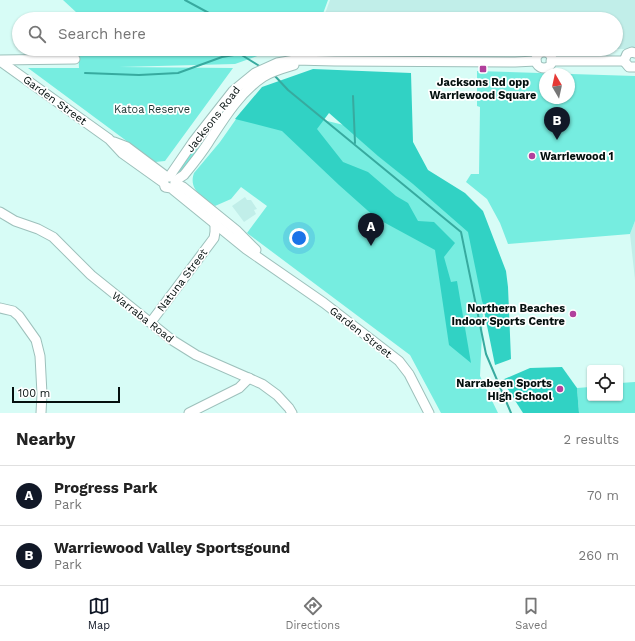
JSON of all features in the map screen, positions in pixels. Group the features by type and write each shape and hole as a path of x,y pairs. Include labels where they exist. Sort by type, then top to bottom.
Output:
{"street":[{"path":"635,53 632,52 627,54 624,61 629,67 635,67"},
{"path":"0,60 74,59"},
{"name":"Garden Street","path":"0,60 109,140 127,148 236,230 274,267"},
{"name":"Jacksons Road","path":"172,182 196,138 233,91 259,75 271,72 279,66 309,60 335,62 536,61 539,66 545,67 548,66 551,61 624,61"},
{"name":"Jacksons Road","path":"172,182 184,175 240,98 259,75"},
{"name":"Garden Street","path":"172,182 215,223 246,249 324,303 399,361 409,374 430,413"},
{"name":"Warraba Road","path":"0,212 15,221 38,229 53,237 91,274 172,340 196,355 262,384 277,395 290,408 292,413"},
{"name":"Natuna Street","path":"151,322 214,238 216,232 215,223"},
{"name":"Natuna Street","path":"214,238 219,235 229,234"},
{"path":"0,308 13,311 19,316 36,340 40,356 42,394 41,413"},
{"path":"190,413 239,388 249,378"}],"shaded area":[{"path":"330,0 635,0 635,49 623,49 623,12 326,12"},
{"path":"313,69 411,73 413,142 428,170 465,193 483,211 506,271 511,359 495,365 468,232 413,184 378,156 329,113 317,129 343,162 368,172 396,196 408,203 418,221 434,222 455,243 444,257 451,282 457,281 471,363 449,345 435,250 376,218 282,131 235,119 262,87"},
{"path":"245,197 247,200 251,200 257,209 254,210 256,214 244,222 232,206"},
{"path":"635,221 635,280 630,234"},
{"path":"562,367 577,388 579,413 523,413 502,380 530,368"}],"green space":[{"path":"63,0 328,0 324,12 76,12"},
{"name":"Katoa Reserve","path":"78,56 257,56 235,64 119,67 233,68 165,161 155,162 28,68 79,68"},
{"path":"477,71 539,73 539,104 575,104 575,74 635,76 635,221 630,234 508,244 500,223 487,199 466,182 471,174 479,174 480,107 477,106"},
{"path":"276,90 315,118 348,126 473,234 479,258 483,312 480,376 498,413 441,413 410,355 247,233 267,206 241,187 231,199 215,206 195,189 193,184 194,173 220,142 241,112"},
{"path":"204,132 209,135 178,175 175,173"},
{"path":"635,382 635,413 579,413 577,388 587,387 587,401 623,401 623,383"}],"waterway":[{"path":"185,0 207,12"},
{"path":"85,73 139,75 178,73 228,56"},
{"path":"243,56 261,67"},
{"path":"274,75 288,90 461,232 486,354 511,413"},
{"path":"353,96 355,143"}],"place":[{"name":"Jacksons Rd opp Warriewood Square","path":"483,69"},
{"name":"Warriewood Valley Sportsgound","path":"557,140"},
{"name":"Warriewood 1","path":"532,156"},
{"name":"Progress Park","path":"371,246"},
{"name":"Northern Beaches Indoor Sports Centre","path":"573,314"},
{"name":"Narrabeen Sports High School","path":"560,389"}]}
